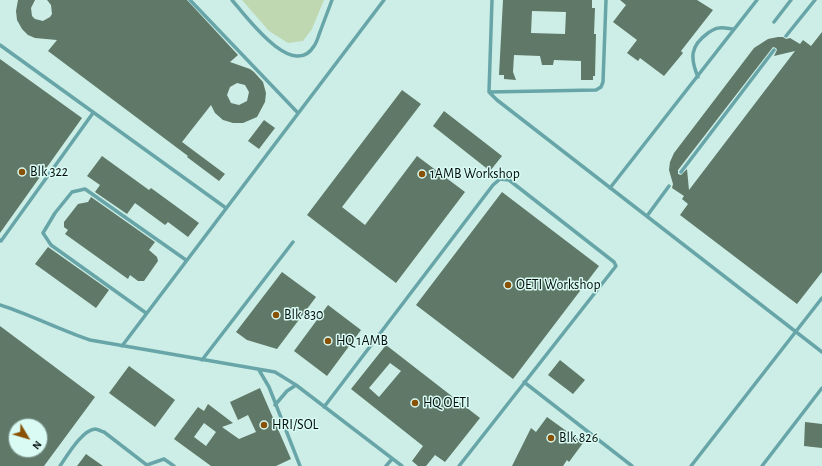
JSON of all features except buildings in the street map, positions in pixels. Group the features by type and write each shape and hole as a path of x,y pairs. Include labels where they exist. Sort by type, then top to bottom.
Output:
{"lane":[{"path":"190,0 298,113"},
{"path":"232,0 266,40 287,54 298,57 306,54 314,47 332,0"},
{"path":"122,346 384,0"},
{"path":"492,0 489,92 497,100 822,352"},
{"path":"489,92 596,90 601,87 604,82 606,0"},
{"path":"610,188 757,0"},
{"path":"774,22 791,0"},
{"path":"786,36 815,0"},
{"path":"698,77 692,60 693,53 699,41 713,30 719,28 734,29"},
{"path":"0,45 226,208"},
{"path":"681,172 774,50"},
{"path":"0,240 1,241 93,113"},
{"path":"324,407 493,185 500,179 504,179 513,183 614,262 616,266 459,466"},
{"path":"647,216 669,186"},
{"path":"146,313 51,245 43,233 55,213 72,192 85,189 186,260"},
{"path":"202,360 293,242"},
{"path":"691,466 822,298"},
{"path":"0,305 90,340 275,372 296,385 402,466"},
{"path":"259,370 269,387 300,466"},
{"path":"524,382 632,466"},
{"path":"276,404 287,391 296,385"},
{"path":"762,466 822,388"},
{"path":"60,466 83,435 89,430 96,429 104,432 148,466 164,459 174,466"},
{"path":"386,466 392,458"}],"green space":[{"path":"242,0 324,0 312,29 303,41 288,43 269,31"}],"place":[{"name":"Blk 322","path":"22,172"},
{"name":"1AMB Workshop","path":"422,174"},
{"name":"OETI Workshop","path":"508,285"},
{"name":"Blk 830","path":"276,315"},
{"name":"HQ 1AMB","path":"328,341"},
{"name":"HQ OETI","path":"415,403"},
{"name":"HRI/SOL","path":"264,425"},
{"name":"Blk 826","path":"551,438"}]}
